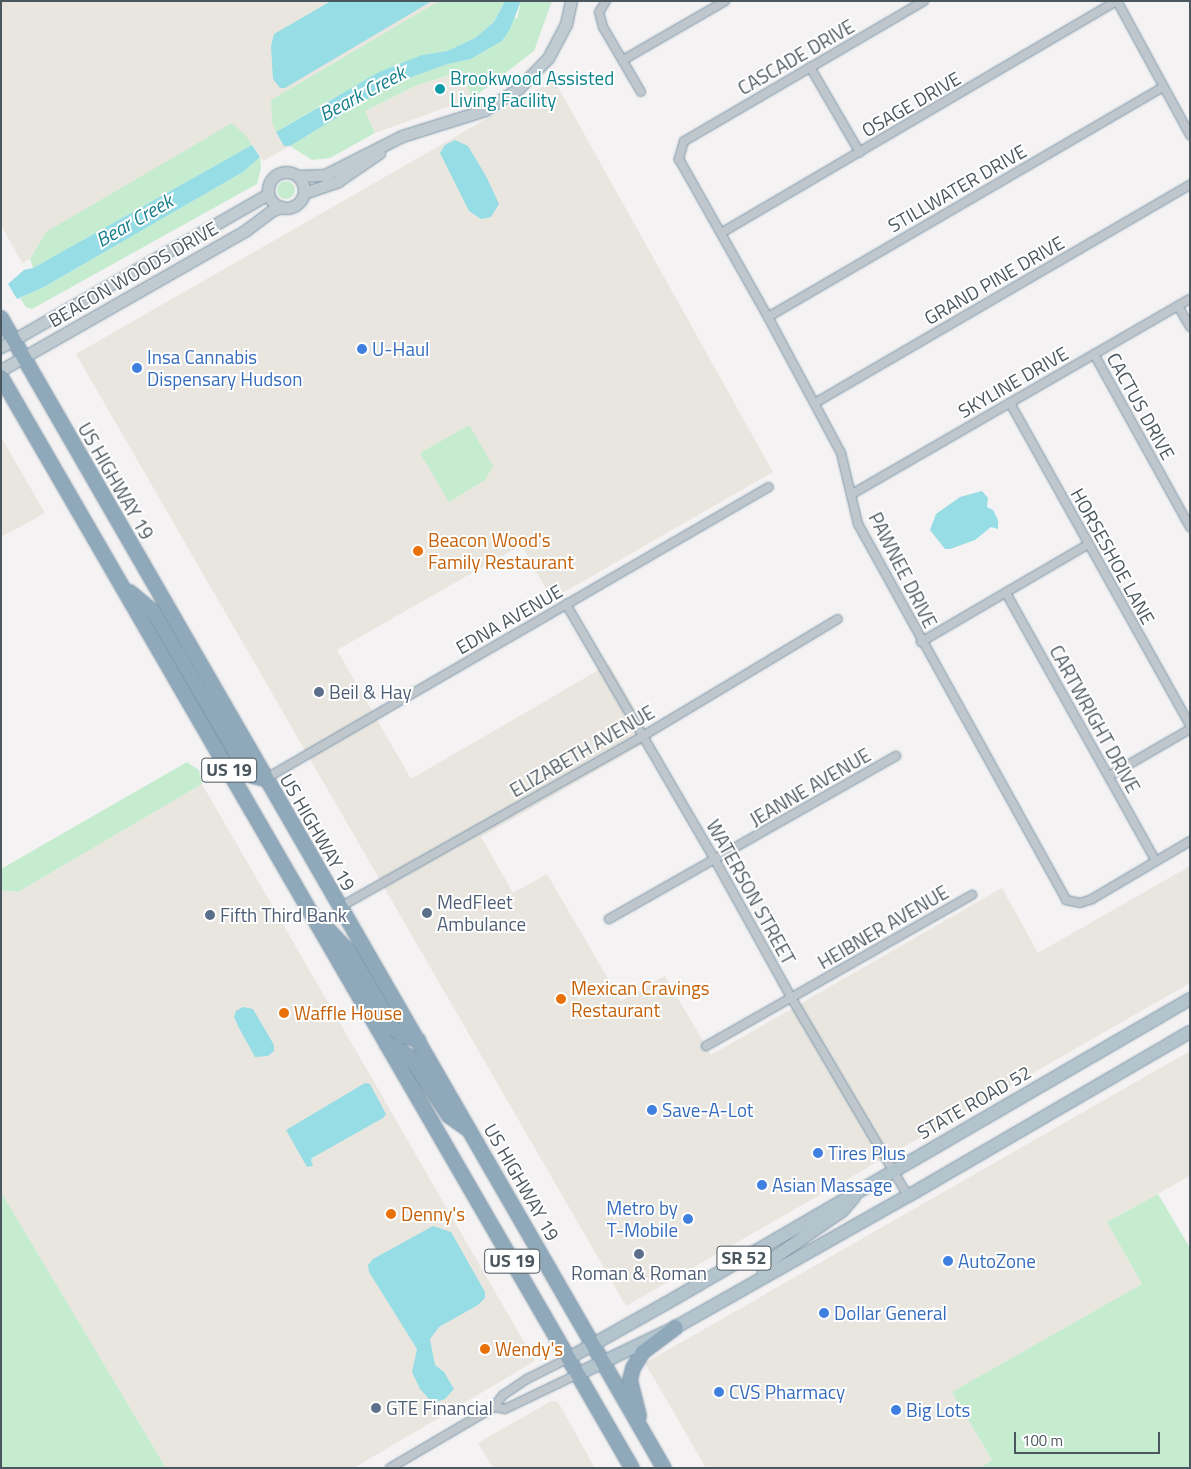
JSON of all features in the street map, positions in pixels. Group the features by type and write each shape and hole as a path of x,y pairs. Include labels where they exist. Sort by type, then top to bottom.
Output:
{"highway":[{"name":"US HIGHWAY 19","path":"1,318 265,779 471,1131 664,1468"},
{"name":"US 19","path":"1,377 632,1468"},
{"path":"124,587 153,611 248,772 258,778 265,779"},
{"path":"306,904 350,953 394,1029 404,1036 418,1040"},
{"path":"387,1045 394,1046 411,1058 449,1116 471,1131"},
{"path":"643,1431 630,1380 633,1368 644,1352 676,1327"}],"main road":[{"name":"STATE ROAD 52","path":"568,1358 1190,999"},
{"name":"SR 52","path":"578,1374 676,1327 908,1196 1190,1032"},
{"path":"764,1277 764,1268 768,1262 842,1211 858,1191"}],"street":[{"name":"BEACON WOODS DRIVE","path":"1,348 268,194 270,183 276,175 289,172 298,176 325,175 402,136 485,110 519,88 548,58 566,24 571,1"},
{"path":"606,1 599,12 603,27 641,92"},
{"path":"623,60 725,1"},
{"name":"CASCADE DRIVE","path":"684,141 924,1"},
{"path":"1117,1 1190,135"},
{"name":"OSAGE DRIVE","path":"720,233 860,153 1117,1"},
{"path":"810,67 860,153"},
{"name":"STILLWATER DRIVE","path":"768,317 1163,87"},
{"name":"BEACON WOODS DRIVE","path":"1,370 246,230 281,207 295,206 304,193 338,181 402,136"},
{"name":"PAWNEE DRIVE","path":"684,141 679,159 841,452 858,524 921,642 1066,900 1080,902 1092,899 1156,860"},
{"path":"298,176 302,182 304,193"},
{"name":"GRAND PINE DRIVE","path":"815,403 1190,185"},
{"path":"268,194 274,203 281,207"},
{"name":"SKYLINE DRIVE","path":"852,494 1190,299"},
{"path":"1178,306 1190,327"},
{"name":"CACTUS DRIVE","path":"1094,354 1190,527"},
{"name":"HORSESHOE LANE","path":"1010,403 1087,545 1190,727"},
{"name":"EDNA AVENUE","path":"265,779 769,487"},
{"path":"921,642 1087,545"},
{"name":"CARTWRIGHT DRIVE","path":"1006,593 1156,860"},
{"name":"WATERSON STREET","path":"566,604 908,1196"},
{"name":"ELIZABETH AVENUE","path":"340,907 643,736 838,619"},
{"path":"1109,776 1190,727"},
{"name":"JEANNE AVENUE","path":"609,919 896,756"},
{"path":"1156,860 1190,841"},
{"name":"HEIBNER AVENUE","path":"706,1046 972,895"},
{"path":"390,1468 494,1407 503,1395 527,1379 568,1358"},
{"path":"494,1407 505,1409 578,1374"}],"shaded area":[{"path":"1,1 439,1 271,100 275,129 284,145 290,146 263,161 247,137 46,232 30,259 22,263 1,225"},
{"path":"461,72 473,98 375,133 365,111 417,85"},
{"path":"554,80 773,472 552,599 521,545 337,650 411,779 609,664 652,739 481,837 513,893 547,874 621,1001 665,976 711,1055 1002,888 1038,953 1190,866 1190,983 626,1306 76,354"},
{"path":"1,437 45,513 1,537"},
{"path":"202,784 535,1361 354,1468 166,1468 1,1192 1,890 18,892"},
{"path":"1190,1051 1190,1176 1107,1222 1142,1284 953,1392 992,1461 980,1468 706,1468 645,1363"},
{"path":"551,1401 558,1402 595,1468 493,1468 478,1443"}],"green space":[{"path":"439,1 505,1 494,22 475,38 447,51 422,55 328,101 276,132 272,121 271,100"},
{"path":"521,1 552,1 534,51 473,98 460,72 417,85 365,111 375,133 330,158 312,160 290,146 392,84 448,64 471,59 502,41 514,17 517,19"},
{"path":"232,123 247,137 252,145 33,268 30,259 46,232"},
{"path":"260,157 261,168 257,184 32,309 26,307 20,298 44,287 243,172"},
{"path":"282,181 290,181 295,186 293,197 282,199 277,194 277,186"},
{"path":"469,425 493,466 485,480 449,502 420,453"},
{"path":"187,762 199,770 202,784 18,892 1,890 1,869"},
{"path":"1,1192 166,1468 1,1468"},
{"path":"1158,1194 1190,1248 1190,1468 980,1468 992,1460 952,1392 1142,1284 1107,1222"}],"water":[{"path":"331,1 432,1 285,88 280,88 273,79 271,46 274,34"},
{"name":"Beark Creek","path":"505,1 521,1 510,29 502,41 471,59 448,64 392,84 290,146 284,146 276,132 379,72 422,55 447,51 475,38 494,22"},
{"path":"455,140 468,146 486,176 499,204 491,217 481,219 469,211 440,153 445,145"},
{"name":"Bear Creek","path":"252,145 260,157 243,172 44,287 17,299 8,284 24,270 33,268"},
{"path":"982,491 988,498 987,507 993,510 998,520 998,529 991,527 975,540 945,549 930,530 936,514 960,497"},
{"path":"243,1007 253,1009 274,1045 274,1051 268,1056 255,1057 239,1028 234,1017 236,1011"},
{"path":"365,1083 370,1084 386,1114 383,1118 312,1158 313,1166 307,1167 286,1130"},
{"path":"433,1226 451,1232 485,1292 485,1298 478,1305 439,1327 430,1339 435,1365 444,1372 454,1389 445,1399 436,1402 429,1399 420,1389 412,1372 417,1349 369,1272 368,1265 373,1259"}],"place":[{"name":"Brookwood Assisted Living Facility","path":"440,89"},
{"name":"U-Haul","path":"362,349"},
{"name":"Insa Cannabis Dispensary Hudson","path":"137,368"},
{"name":"Beacon Wood's Family Restaurant","path":"418,551"},
{"name":"Beil & Hay","path":"319,692"},
{"name":"MedFleet Ambulance","path":"427,913"},
{"name":"Fifth Third Bank","path":"210,915"},
{"name":"Mexican Cravings Restaurant","path":"561,999"},
{"name":"Waffle House","path":"284,1013"},
{"name":"Save-A-Lot","path":"652,1110"},
{"name":"Tires Plus","path":"818,1153"},
{"name":"Asian Massage","path":"762,1185"},
{"name":"Denny's","path":"391,1214"},
{"name":"Metro by T-Mobile","path":"688,1219"},
{"name":"Roman & Roman","path":"639,1254"},
{"name":"AutoZone","path":"948,1261"},
{"name":"Dollar General","path":"824,1313"},
{"name":"Wendy's","path":"485,1349"},
{"name":"CVS Pharmacy","path":"719,1392"},
{"name":"GTE Financial","path":"376,1408"},
{"name":"Big Lots","path":"896,1410"}]}
